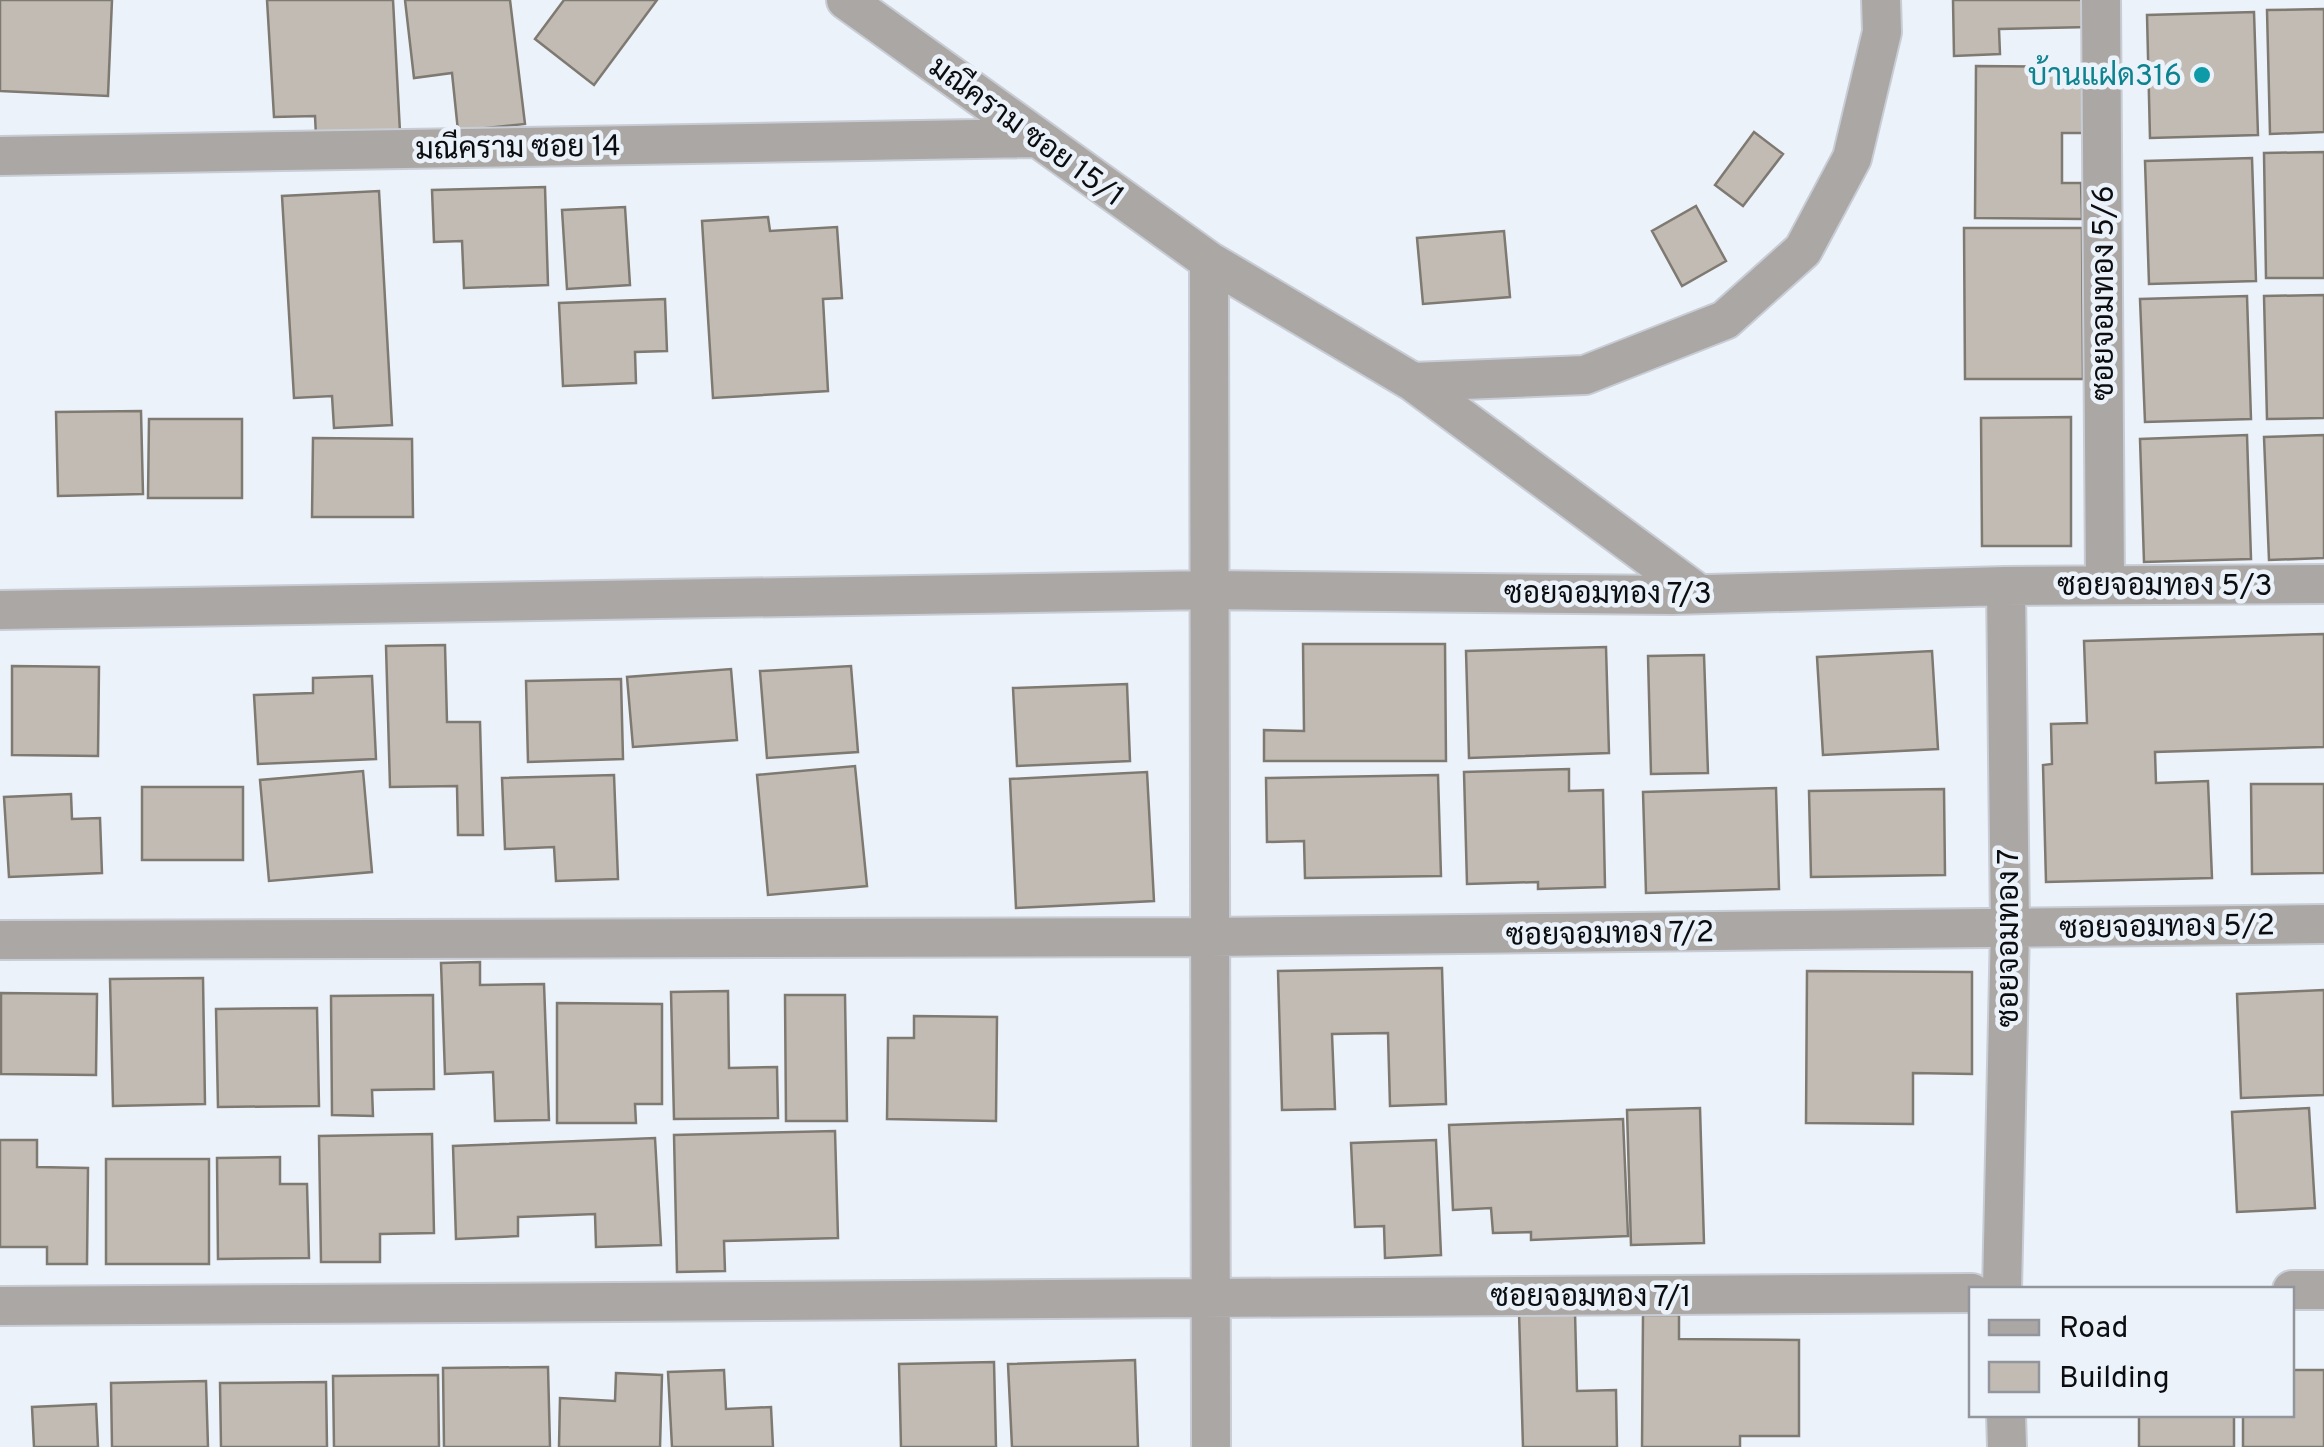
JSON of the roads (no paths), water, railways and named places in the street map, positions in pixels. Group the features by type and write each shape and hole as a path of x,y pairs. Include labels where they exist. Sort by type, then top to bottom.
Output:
{"street":[{"name":"มณีคราม ซอย 15/1","path":"846,0 1209,260 1412,382 1699,594"},
{"path":"1412,382 1585,374 1725,320 1803,250 1852,158 1882,32 1882,0"},
{"name":"ซอยจอมทอง 5/6","path":"2101,0 2104,585"},
{"name":"มณีคราม ซอย 14","path":"0,156 1037,138"},
{"path":"1209,260 1211,1447"},
{"name":"ซอยจอมทอง 5/3","path":"2006,586 2324,584"},
{"name":"ซอยจอมทอง 7/3","path":"0,610 1210,590 1699,594 2006,586"},
{"name":"ซอยจอมทอง 7","path":"2002,1287 2010,928 2006,586"},
{"name":"ซอยจอมทอง 5/2","path":"2010,928 2324,924"},
{"name":"ซอยจอมทอง 7/2","path":"0,940 1210,938 2010,928"},
{"path":"2294,1290 2324,1290"},
{"name":"ซอยจอมทอง 7/1","path":"0,1306 1969,1293"},
{"path":"2006,1417 2007,1447"}],"place":[{"name":"บ้านแฝด316","path":"2202,75"}]}
